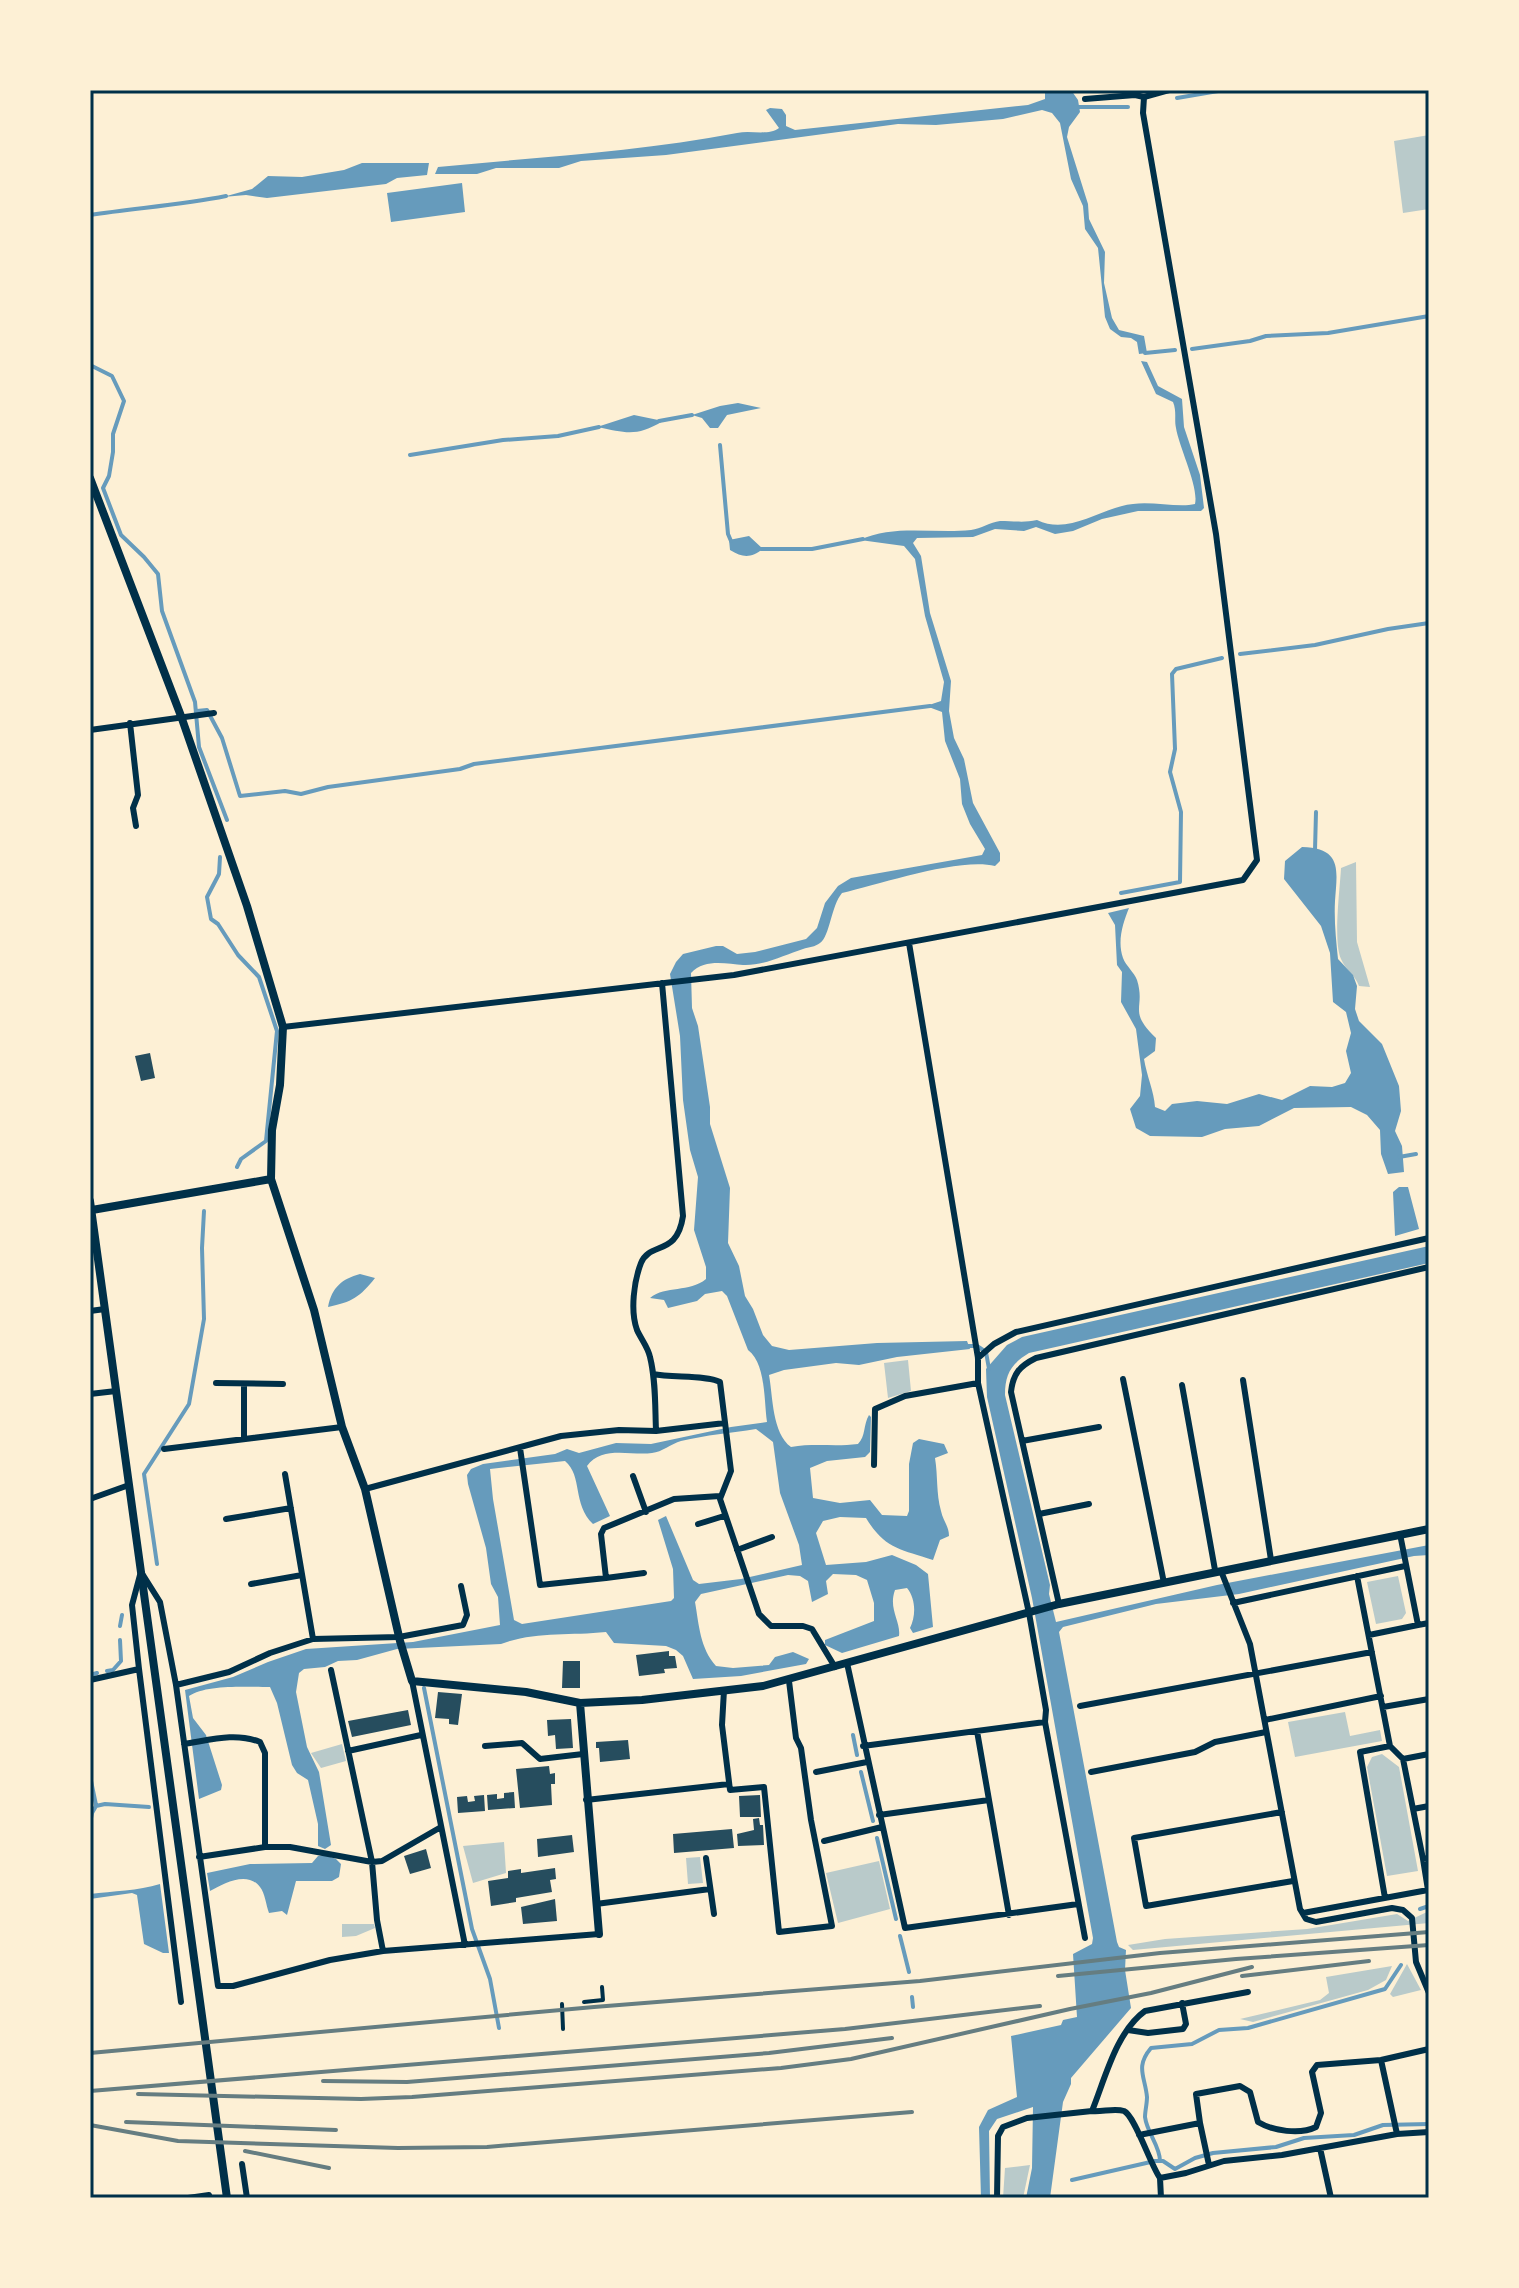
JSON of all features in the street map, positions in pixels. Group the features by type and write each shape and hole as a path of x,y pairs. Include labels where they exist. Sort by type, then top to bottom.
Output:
{"main road":[{"path":"90,478 181,716 247,906 283,1027 280,1085 272,1130 271,1179 314,1310 342,1427 365,1489 402,1652 412,1681 526,1692 580,1703 642,1700 763,1686 1059,1604 1429,1529"},
{"path":"227,2198 92,1231 91,1206 271,1179"},
{"path":"580,1703 599,1934"}],"street":[{"path":"1085,99 1144,97 1169,90"},
{"path":"283,1027 734,975 1243,880 1257,860 1216,534 1143,113 1144,97"},
{"path":"90,730 204,714"},
{"path":"130,723 138,795 133,808 136,826"},
{"path":"909,943 978,1358 978,1383 1029,1613 1046,1710 1045,1722 1085,1938"},
{"path":"656,1431 653,1374 649,1353 637,1329 634,1314 641,1262 646,1255 673,1243 681,1230 683,1216 665,983"},
{"path":"978,1358 994,1344 1016,1332 1429,1238"},
{"path":"1059,1604 1011,1392 1013,1377 1022,1365 1036,1358 1429,1267"},
{"path":"90,1311 105,1309"},
{"path":"653,1374 711,1378 720,1382 731,1471 720,1496 724,1516 764,1621 771,1626 812,1629 835,1667"},
{"path":"1123,1379 1164,1583"},
{"path":"1243,1380 1271,1560"},
{"path":"216,1383 283,1384"},
{"path":"874,1465 875,1409 905,1396 978,1383"},
{"path":"244,1384 244,1439"},
{"path":"1182,1385 1218,1570 1250,1644 1293,1881 1303,1913 1306,1919 1316,1922 1392,1908 1403,1910 1412,1918 1416,1962 1429,1993"},
{"path":"90,1394 116,1391"},
{"path":"365,1489 521,1451 561,1436 726,1425"},
{"path":"164,1449 342,1427"},
{"path":"1022,1441 1099,1427"},
{"path":"521,1451 540,1585 644,1573"},
{"path":"285,1474 313,1639"},
{"path":"633,1476 646,1512"},
{"path":"90,1499 129,1485"},
{"path":"606,1578 601,1534 604,1528 674,1499 720,1496"},
{"path":"1039,1514 1089,1504"},
{"path":"226,1519 291,1508"},
{"path":"698,1524 724,1516"},
{"path":"1400,1534 1418,1625"},
{"path":"737,1550 772,1537"},
{"path":"1232,1600 1405,1564"},
{"path":"141,1572 132,1605 181,2002"},
{"path":"141,1572 160,1602 176,1685 218,1986 233,1986 330,1960 383,1951 599,1934"},
{"path":"251,1584 302,1575"},
{"path":"1303,1913 1428,1890 1426,1859 1403,1759 1390,1746 1357,1576"},
{"path":"176,1685 229,1672 270,1653 313,1639 399,1639 463,1625 467,1615 461,1586"},
{"path":"1369,1635 1429,1623"},
{"path":"1080,1706 1372,1652"},
{"path":"847,1663 905,1928 1078,1904"},
{"path":"90,1680 139,1669"},
{"path":"331,1670 372,1862 383,1951"},
{"path":"412,1681 421,1735 468,1944"},
{"path":"724,1690 722,1725 730,1790 764,1787 779,1932 832,1926 811,1820 801,1748 796,1738 789,1681"},
{"path":"1265,1720 1381,1696"},
{"path":"1383,1707 1429,1699"},
{"path":"863,1746 1045,1722"},
{"path":"977,1731 1009,1915"},
{"path":"1091,1772 1195,1752 1215,1742 1266,1732"},
{"path":"348,1751 421,1735"},
{"path":"186,1743 224,1736 247,1737 260,1742 265,1753 265,1847"},
{"path":"485,1746 522,1743 540,1759 583,1754"},
{"path":"1385,1898 1360,1752 1390,1746"},
{"path":"1403,1759 1429,1754"},
{"path":"816,1772 867,1762"},
{"path":"586,1800 729,1784"},
{"path":"879,1815 989,1800"},
{"path":"1413,1809 1429,1806"},
{"path":"1282,1812 1134,1838 1141,1887 1146,1906 1293,1881"},
{"path":"199,1857 265,1847 290,1847 372,1862 382,1861 441,1827"},
{"path":"824,1841 882,1827"},
{"path":"706,1858 714,1914"},
{"path":"596,1904 710,1889"},
{"path":"584,2002 603,2000 602,1987"},
{"path":"1092,2111 1128,2030 1145,2011 1248,1992"},
{"path":"1128,2030 1148,2033 1183,2029 1186,2024 1182,2003"},
{"path":"562,2004 563,2029"},
{"path":"1208,2162 1196,2094 1240,2086 1250,2092 1258,2122 1270,2129 1310,2133 1321,2113 1312,2072 1317,2065 1381,2060 1429,2049"},
{"path":"1381,2060 1396,2132"},
{"path":"997,2198 998,2136 1003,2127 1027,2118 1119,2110 1128,2113 1143,2134 1150,2164 1160,2178 1161,2198"},
{"path":"1143,2134 1200,2123"},
{"path":"1160,2178 1186,2173 1208,2162 1282,2155 1396,2132 1428,2132 1429,2142"},
{"path":"1316,2147 1331,2198"},
{"path":"242,2164 247,2198"},
{"path":"188,2198 209,2195 210,2198"}],"shaded area":[{"path":"1429,135 1429,209 1403,213 1394,141"},
{"path":"1356,862 1357,942 1370,987 1359,986 1343,963 1339,951 1337,928 1341,868"},
{"path":"908,1360 911,1391 888,1398 884,1363"},
{"path":"1398,1576 1406,1613 1402,1619 1376,1624 1367,1582"},
{"path":"1345,1712 1350,1736 1380,1730 1382,1741 1295,1757 1288,1722"},
{"path":"342,1744 346,1761 321,1768 311,1753"},
{"path":"1382,1754 1399,1767 1418,1871 1387,1876 1367,1767 1372,1757"},
{"path":"504,1842 506,1873 473,1883 463,1846"},
{"path":"700,1857 703,1883 688,1884 686,1858"},
{"path":"879,1861 890,1909 838,1923 826,1873"},
{"path":"1429,1911 1429,1923 1133,1950 1128,1945 1165,1939 1307,1929 1397,1914 1408,1921"},
{"path":"342,1924 374,1924 375,1928 356,1936 342,1937"},
{"path":"1407,1964 1421,1990 1393,1997 1390,1994"},
{"path":"1392,1966 1386,1980 1368,1990 1253,2022 1240,2019 1320,2000 1329,1993 1326,1977"},
{"path":"1030,2165 1023,2198 1003,2198 1005,2168"}],"water":[{"path":"1045,90 1071,90 1078,100 1080,112 1069,127 1067,137 1088,204 1089,219 1105,252 1104,283 1112,318 1119,330 1144,336 1147,353 1139,354 1137,342 1121,337 1110,329 1105,317 1098,248 1085,229 1083,206 1071,179 1060,123 1052,113 1042,110 1003,119 936,125 898,124 666,155 581,161 559,168 496,168 477,174 435,174 438,167 626,149 742,132 770,132 779,128 766,110 770,108 782,109 786,115 786,126 795,130 1028,105 1045,99"},
{"path":"362,163 429,163 427,175 397,178 386,184 267,198 246,195 223,197 252,189 268,176 302,177 344,170"},
{"path":"462,183 465,212 391,222 387,193"},
{"path":"1141,361 1147,362 1158,386 1182,399 1184,427 1200,475 1204,508 1201,511 1138,511 1055,534 1036,527 1024,531 995,529 973,537 917,538 913,543 921,556 930,613 951,681 949,711 954,738 964,759 973,803 1000,853 1000,861 995,866 980,864 941,868 842,893 826,934 818,944 759,964 709,964 691,973 692,1008 698,1026 710,1124 730,1188 728,1243 739,1266 745,1296 763,1335 772,1346 789,1350 877,1343 967,1341 970,1349 897,1357 859,1365 836,1363 769,1375 777,1424 791,1447 858,1444 869,1415 871,1417 870,1452 865,1457 827,1461 810,1468 813,1498 840,1503 870,1500 882,1515 907,1516 913,1443 919,1439 944,1444 948,1453 935,1458 939,1504 949,1536 940,1540 933,1560 887,1542 866,1518 840,1517 823,1521 816,1533 826,1565 866,1562 892,1555 928,1574 933,1627 913,1633 910,1628 914,1613 912,1597 907,1588 895,1590 893,1603 899,1636 842,1653 825,1645 825,1640 874,1621 874,1603 867,1580 856,1575 833,1574 826,1581 828,1594 812,1602 808,1581 800,1576 788,1575 701,1594 695,1602 699,1628 703,1644 716,1666 769,1665 775,1657 793,1652 809,1659 806,1664 741,1676 693,1679 683,1656 676,1650 666,1646 614,1643 606,1632 540,1636 501,1644 397,1649 357,1660 338,1661 325,1667 304,1669 299,1673 296,1692 307,1747 319,1772 331,1845 325,1849 318,1846 318,1824 308,1780 297,1773 292,1765 270,1687 228,1687 196,1692 189,1696 193,1718 206,1735 222,1785 221,1790 199,1799 185,1690 233,1677 306,1649 413,1642 500,1625 498,1597 491,1584 486,1548 468,1484 467,1475 471,1469 483,1464 555,1454 567,1449 579,1453 616,1443 651,1444 767,1422 761,1373 748,1350 727,1296 722,1291 705,1294 697,1301 668,1308 664,1300 650,1298 706,1279 706,1267 694,1230 698,1177 690,1150 683,1100 680,1036 670,974 683,954 716,946 723,946 737,954 755,952 806,939 817,928 825,903 838,886 851,878 982,855 985,849 962,804 960,779 945,741 942,712 926,706 941,701 944,682 925,616 915,559 904,546 860,540 886,532 971,530 1000,521 1037,520 1061,525 1133,504 1195,504 1194,488 1175,425 1173,402 1156,394","holes":["756,1429 773,1442 780,1493 799,1545 802,1565 741,1579 699,1584 693,1580 666,1516 658,1520 673,1569 674,1598 671,1601 522,1624 514,1620 490,1469 565,1461 574,1474 582,1508 593,1524 610,1516 587,1466 601,1456 609,1453 652,1453 681,1441"]},
{"path":"738,403 761,408 727,415 718,428 710,428 702,418 692,415 720,406"},
{"path":"634,415 663,421 646,430 631,432 597,427"},
{"path":"749,536 763,549 747,556 730,550 729,540"},
{"path":"1302,847 1325,852 1335,863 1338,959 1353,975 1357,986 1355,1009 1359,1021 1382,1044 1399,1086 1401,1111 1395,1131 1402,1146 1404,1172 1388,1174 1381,1154 1380,1130 1367,1115 1351,1107 1294,1108 1259,1126 1225,1129 1202,1137 1150,1136 1136,1128 1130,1109 1140,1096 1142,1075 1136,1029 1121,1002 1122,972 1117,965 1115,925 1108,913 1129,908 1122,932 1121,952 1137,980 1142,1021 1156,1038 1155,1051 1144,1059 1155,1107 1165,1111 1172,1104 1197,1101 1227,1104 1259,1094 1282,1100 1310,1086 1332,1087 1345,1083 1351,1073 1346,1051 1351,1033 1346,1012 1333,1002 1330,953 1321,926 1284,879 1285,861"},
{"path":"1399,1187 1408,1187 1419,1229 1395,1236 1393,1192"},
{"path":"1429,1246 1429,1263 1029,1353 1010,1370 1005,1395 1056,1622 1217,1585 1429,1545 1429,1555 1239,1594 1156,1604 1063,1627 1059,1632 1117,1942 1119,1947 1126,1950 1125,1970 1131,2008 1071,2078 1063,2102 1050,2198 1026,2198 1032,2168 1033,2107 997,2119 989,2131 990,2198 981,2198 979,2127 988,2110 1017,2097 1011,2036 1061,2025 1063,2020 1077,2017 1073,1954 1092,1944 1093,1938 1032,1598 987,1397 986,1369 1007,1345 1022,1337"},
{"path":"360,1274 375,1278 355,1298 328,1307 339,1285"},
{"path":"325,1855 341,1864 339,1877 332,1881 296,1881 287,1915 282,1911 269,1913 262,1890 249,1879 235,1880 210,1891 207,1873 250,1864 312,1863 318,1856"},
{"path":"160,1884 169,1953 144,1944 137,1895 132,1893 90,1899 90,1894"}],"building":[{"path":"150,1053 155,1078 141,1081 135,1056"},
{"path":"669,1651 669,1656 675,1656 677,1668 664,1669 665,1673 639,1676 636,1655"},
{"path":"563,1661 580,1661 580,1688 562,1688"},
{"path":"438,1692 462,1694 458,1725 449,1724 449,1719 435,1718"},
{"path":"408,1710 411,1725 352,1737 348,1721"},
{"path":"571,1719 573,1748 556,1749 555,1735 548,1736 547,1720"},
{"path":"628,1740 630,1759 600,1762 596,1742"},
{"path":"549,1766 550,1774 555,1773 555,1784 551,1784 552,1805 520,1808 516,1769"},
{"path":"514,1792 515,1808 488,1810 487,1795 497,1794 497,1799 504,1798 504,1793"},
{"path":"484,1795 485,1811 458,1813 457,1797 467,1796 468,1802 475,1801 474,1796"},
{"path":"760,1795 761,1817 740,1817 739,1796"},
{"path":"759,1818 760,1825 763,1825 764,1845 738,1846 737,1834 754,1830 753,1819"},
{"path":"732,1829 734,1848 674,1853 673,1834"},
{"path":"572,1835 574,1852 538,1857 537,1839"},
{"path":"426,1849 431,1868 410,1874 404,1856"},
{"path":"555,1868 556,1879 550,1880 552,1892 491,1906 488,1881 508,1878 508,1871 521,1869 521,1873"},
{"path":"555,1899 557,1921 523,1924 521,1907"}],"waterway":[{"path":"1177,98 1224,90"},
{"path":"1074,107 1128,107"},
{"path":"90,215 226,196"},
{"path":"1192,349 1266,336 1328,333 1429,316"},
{"path":"1145,353 1175,350"},
{"path":"90,365 112,376 124,401 113,434 109,476 103,488 121,535 158,574 162,611 195,702 199,747 227,820"},
{"path":"659,421 692,415"},
{"path":"410,455 503,440 558,436 599,427"},
{"path":"720,445 731,541"},
{"path":"761,549 812,549 863,539"},
{"path":"1240,654 1315,645 1429,623"},
{"path":"1121,893 1180,882 1181,812 1170,772 1175,749 1172,674 1176,669 1222,658"},
{"path":"197,711 207,710 222,738 240,796 285,791 301,794 328,787 460,769 474,764 930,706"},
{"path":"1315,850 1316,812"},
{"path":"220,857 219,874 207,897 211,919 259,977 277,1031 266,1141 241,1159 237,1167"},
{"path":"1399,1157 1416,1154"},
{"path":"157,1564 144,1474 189,1404 204,1319 204,1211"},
{"path":"966,1346 977,1346 986,1352 989,1369"},
{"path":"120,1626 122,1615"},
{"path":"107,1671 113,1670 121,1661 120,1640"},
{"path":"90,1675 97,1673"},
{"path":"424,1688 472,1929 490,1979 499,2028"},
{"path":"853,1735 857,1755"},
{"path":"861,1772 873,1821"},
{"path":"90,1776 96,1805"},
{"path":"90,1823 96,1806 149,1807"},
{"path":"877,1838 896,1919"},
{"path":"1420,1909 1429,1906"},
{"path":"900,1936 909,1972"},
{"path":"1160,2161 1145,2117 1147,2097 1142,2066 1151,2048 1192,2044 1219,2030 1248,2028 1385,1989 1401,1965"},
{"path":"912,1997 913,2007"},
{"path":"1072,2180 1155,2161 1163,2161 1175,2169 1213,2153 1276,2147 1304,2138 1354,2135 1383,2125 1429,2124"}],"railway":[{"path":"90,2053 920,1981 1160,1953 1429,1932"},
{"path":"1058,1976 1429,1945"},
{"path":"1242,1976 1369,1961"},
{"path":"138,2094 361,2099 412,2097 781,2068 851,2059 1151,1993 1252,1967"},
{"path":"90,2091 845,2029 1040,2006"},
{"path":"323,2081 407,2082 769,2053 892,2038"},
{"path":"90,2125 178,2141 398,2148 487,2147 912,2112"},
{"path":"126,2122 336,2130"},
{"path":"245,2151 329,2168"}]}
